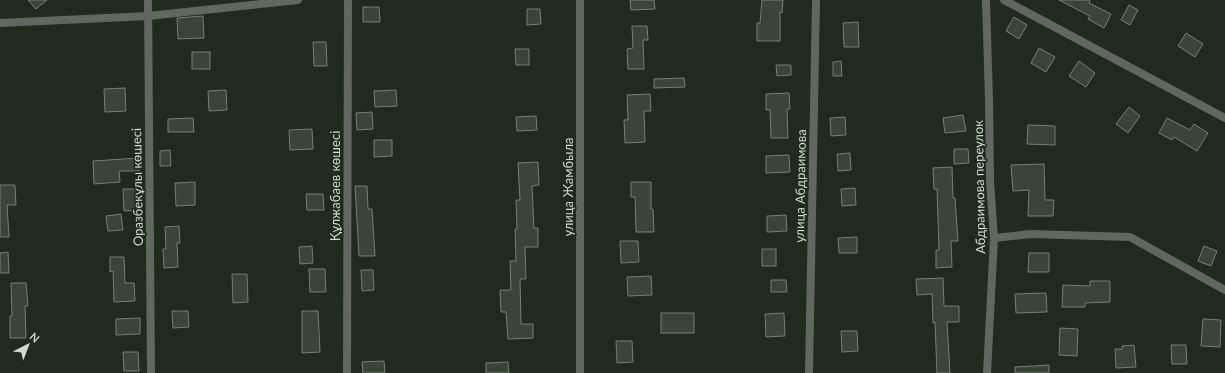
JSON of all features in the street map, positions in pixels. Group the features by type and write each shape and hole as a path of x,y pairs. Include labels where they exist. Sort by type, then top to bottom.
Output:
{"street":[{"name":"Оразбекұлы көшесі","path":"148,0 152,373"},
{"path":"0,23 148,16 298,0"},
{"name":"Құлжабаев көшесі","path":"347,373 348,0"},
{"name":"улица Жамбыла","path":"580,0 580,373"},
{"name":"улица Абдраимова","path":"809,373 816,0"},
{"name":"Абдраимова переулок","path":"986,0 990,181 994,238 987,373"},
{"path":"1004,0 1225,118"},
{"path":"994,238 1031,234 1130,237 1225,290"}],"building":[{"path":"28,0 47,0 36,9"},
{"path":"630,0 654,0 655,9 631,10"},
{"path":"762,0 783,0 782,13 780,12 780,41 757,41 757,23 760,23"},
{"path":"1059,0 1090,0 1089,3 1111,14 1104,28 1088,19 1090,16"},
{"path":"1129,5 1138,10 1130,25 1121,20"},
{"path":"363,7 379,7 380,22 363,22"},
{"path":"527,9 540,9 541,24 527,25"},
{"path":"203,16 204,38 178,39 177,18"},
{"path":"1014,17 1027,25 1019,39 1006,31"},
{"path":"858,22 859,47 844,47 843,23"},
{"path":"632,26 647,26 648,40 643,40 644,69 628,69 627,49 633,48"},
{"path":"1186,33 1203,44 1195,57 1178,46"},
{"path":"313,42 326,42 327,66 314,66"},
{"path":"1039,48 1055,57 1046,72 1031,63"},
{"path":"515,49 529,49 529,65 516,65"},
{"path":"192,52 210,52 210,69 192,69"},
{"path":"841,61 842,76 833,76 833,62"},
{"path":"1079,61 1095,73 1086,87 1069,76"},
{"path":"776,65 791,65 791,75 777,76"},
{"path":"684,78 685,87 654,88 654,79"},
{"path":"125,88 126,111 105,112 104,89"},
{"path":"226,90 227,110 209,111 208,91"},
{"path":"396,90 397,106 375,107 374,91"},
{"path":"789,93 790,109 787,109 788,138 771,138 770,110 766,110 766,94"},
{"path":"650,94 651,111 644,111 645,142 625,143 624,120 628,120 627,95"},
{"path":"1129,107 1140,116 1128,133 1116,124"},
{"path":"372,112 373,129 357,130 356,113"},
{"path":"963,115 966,131 945,133 943,118"},
{"path":"536,116 537,130 517,131 516,117"},
{"path":"845,117 846,135 831,136 830,118"},
{"path":"193,118 194,132 168,132 168,119"},
{"path":"1167,118 1190,130 1194,124 1208,133 1197,151 1174,137 1172,140 1159,133"},
{"path":"1028,125 1055,126 1055,145 1027,144"},
{"path":"312,129 313,149 290,150 289,130"},
{"path":"374,140 392,140 392,156 374,157"},
{"path":"954,149 968,149 969,163 954,164"},
{"path":"170,150 171,166 160,166 160,151"},
{"path":"850,153 851,170 838,171 837,154"},
{"path":"789,155 790,172 766,173 766,156"},
{"path":"139,158 139,171 119,171 120,182 94,184 93,161"},
{"path":"538,162 539,185 532,186 534,228 538,228 538,247 525,247 526,279 520,279 521,324 533,324 533,338 508,339 506,312 501,312 500,290 511,290 510,261 516,261 516,200 520,200 518,163"},
{"path":"1044,164 1045,200 1054,200 1053,216 1028,216 1029,190 1013,191 1011,165"},
{"path":"952,167 953,198 955,198 958,241 951,241 952,267 936,268 936,250 939,250 937,189 934,189 933,168"},
{"path":"195,182 195,205 176,206 175,183"},
{"path":"631,182 651,182 651,209 653,209 654,232 636,232 635,197 631,197"},
{"path":"0,185 15,185 16,205 7,205 9,237 0,237"},
{"path":"355,186 367,186 368,209 372,209 375,256 359,256"},
{"path":"855,188 856,205 842,206 841,189"},
{"path":"123,189 138,189 139,210 124,211"},
{"path":"306,194 323,194 324,210 307,210"},
{"path":"121,214 123,230 108,231 106,216"},
{"path":"786,215 787,231 767,232 767,216"},
{"path":"179,226 180,243 177,243 178,267 164,268 163,249 166,249 165,227"},
{"path":"857,237 857,253 839,253 838,238"},
{"path":"620,241 638,241 639,262 621,263"},
{"path":"312,246 313,263 300,264 299,247"},
{"path":"1204,246 1217,251 1211,266 1198,261"},
{"path":"762,249 776,249 776,266 762,266"},
{"path":"8,252 9,273 0,273 0,253"},
{"path":"1029,253 1049,253 1049,272 1028,272"},
{"path":"110,257 124,257 125,283 134,283 135,301 114,302 113,271 110,272"},
{"path":"309,269 325,269 326,292 310,292"},
{"path":"361,270 373,270 374,290 362,291"},
{"path":"232,274 247,274 248,302 233,303"},
{"path":"651,276 652,295 628,296 627,277"},
{"path":"943,278 944,306 959,306 959,322 947,322 950,373 937,373 935,322 933,323 932,294 917,295 916,279"},
{"path":"771,280 786,280 787,292 771,292"},
{"path":"1090,281 1110,281 1110,302 1085,303 1085,307 1062,307 1063,285 1090,286"},
{"path":"11,283 26,283 28,306 25,306 26,338 10,338 10,316 12,316"},
{"path":"1046,293 1047,312 1016,313 1015,294"},
{"path":"172,311 188,311 189,327 173,328"},
{"path":"302,311 318,311 320,352 302,353"},
{"path":"661,313 694,313 694,333 661,333"},
{"path":"784,313 785,336 766,337 765,314"},
{"path":"140,318 140,334 116,335 116,319"},
{"path":"1203,319 1221,320 1220,347 1201,346"},
{"path":"1060,328 1078,329 1077,356 1059,355"},
{"path":"841,331 857,331 858,351 842,352"},
{"path":"616,341 632,341 633,362 617,363"},
{"path":"1134,345 1136,367 1116,368 1115,349 1122,349 1122,346"},
{"path":"1171,345 1186,345 1187,364 1172,364"},
{"path":"123,352 138,352 139,371 124,371"},
{"path":"384,361 385,373 363,373 362,362"},
{"path":"508,362 509,373 486,373 486,363"},
{"path":"1049,365 1049,373 1015,373 1015,367"}]}
